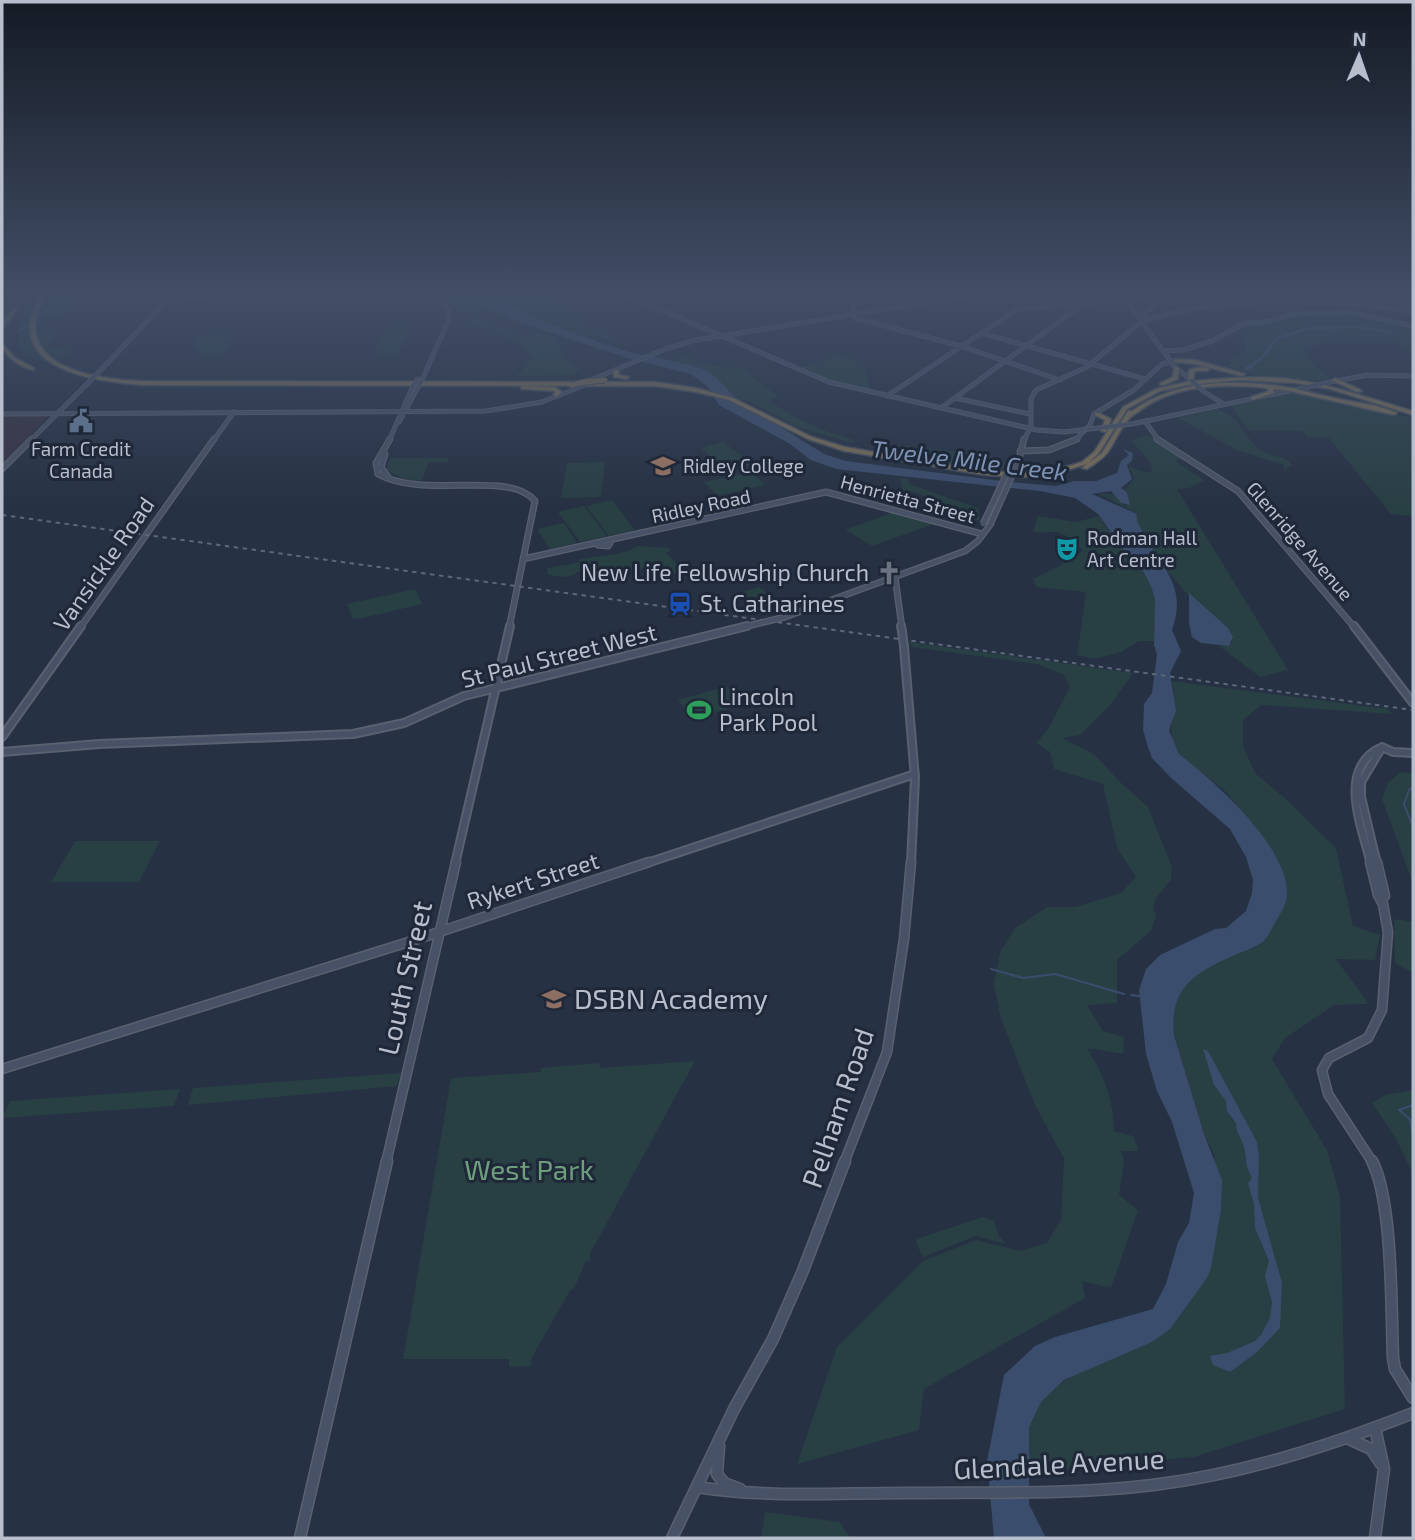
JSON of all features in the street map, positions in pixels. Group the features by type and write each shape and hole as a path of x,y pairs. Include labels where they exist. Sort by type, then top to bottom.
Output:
{"highway":[{"path":"28,365 39,369 33,365"},
{"path":"613,371 618,376 640,378 695,391 757,410 810,438 838,447 985,473 1022,475 1050,474 1087,461 1096,453 1134,398 1176,377 1175,365"},
{"path":"1206,365 1342,391 1413,414"},
{"path":"1125,408 1142,397 1214,373 1206,369 1194,369 1190,378"},
{"path":"51,371 83,378 142,383 623,382 695,391 721,399 817,444 850,453 974,474 1043,477 1075,472 1095,463 1104,454 1137,404 1163,392 1202,383 1271,380 1321,388 1413,414"},
{"path":"541,388 640,378"},
{"path":"1166,388 1228,379 1295,381"},
{"path":"1335,380 1413,414"},
{"path":"78,382 134,386 630,384 695,391"},
{"path":"440,382 604,383 660,388 721,399"},
{"path":"419,383 541,388 558,390 556,395"},
{"path":"1123,422 1147,402 1178,391 1222,385 1296,389 1413,414"},
{"path":"1253,398 1272,391 1269,387 1259,385"},
{"path":"1087,461 1108,421 1107,416 1097,414"}],"main road":[{"path":"2,469 105,365"},
{"name":"Louth Street","path":"300,1538 440,932 535,501 532,495 512,486 410,485 386,480 376,470 380,454 427,365"},
{"path":"2,413 502,410 542,402 628,365"},
{"path":"787,365 829,382 887,396 1032,429 1067,431 1145,421 1335,380 1368,375 1413,376"},
{"path":"887,396 933,365"},
{"path":"941,408 1001,365"},
{"path":"1017,365 1060,380"},
{"path":"1032,429 1030,414 1036,391 1088,365"},
{"path":"1098,365 1145,379"},
{"path":"1019,452 1037,452 1065,446 1080,439 1097,414 1133,390 1162,365 1175,365 1221,405"},
{"path":"404,411 497,408 556,395 586,383"},
{"path":"955,398 1030,414"},
{"name":"Vansickle Road","path":"2,737 234,411"},
{"name":"Glenridge Avenue","path":"1145,421 1162,444 1234,488 1359,632 1413,703"},
{"path":"1133,423 1149,429"},
{"name":"St Paul Street West","path":"2,752 119,743 308,738 353,734 404,723 452,700 480,692 785,617 895,578 973,546 987,525 1032,429"},
{"path":"1214,484 1234,488"},
{"name":"Ridley Road","path":"523,559 598,544 604,547 608,542 623,538 826,492"},
{"name":"Henrietta Street","path":"826,492 982,534"},
{"name":"Pelham Road","path":"672,1538 720,1437 773,1339 887,1052 912,860 915,774 895,578"},
{"path":"499,671 502,682 517,684"},
{"path":"480,692 492,700"},
{"path":"1413,753 1392,752 1382,747 1361,782 1361,797 1388,919 1380,1017 1366,1040 1328,1058 1323,1065 1322,1076 1325,1089 1366,1150 1379,1177 1386,1233 1393,1358 1395,1369 1413,1398"},
{"name":"Rykert Street","path":"2,1069 440,932 915,774"},
{"path":"415,940 432,942 434,958"},
{"name":"Glendale Avenue","path":"697,1487 757,1494 1067,1491 1156,1485 1252,1466 1346,1438 1413,1413"},
{"path":"1375,1428 1384,1469 1375,1538"},
{"path":"720,1437 715,1469 720,1481 757,1494"},
{"path":"1346,1438 1371,1449 1384,1469"}],"shaded area":[{"path":"2,416 48,416 2,465"}],"green space":[{"path":"527,365 574,365 580,369 572,375 516,376"},
{"path":"690,365 740,367 779,397 768,400 778,407 831,433 855,440 851,443 797,427 752,402 738,399 715,376"},
{"path":"809,365 864,365 871,391 841,384 800,368"},
{"path":"1315,365 1330,379 1262,376 1228,366"},
{"path":"1298,392 1413,418 1413,516 1391,514 1328,437 1308,437 1302,431 1248,430 1231,406"},
{"path":"1217,409 1231,416 1262,451 1282,457 1292,465 1283,471 1284,465 1237,450 1178,418"},
{"path":"1148,435 1185,457 1175,461 1204,480 1189,488 1177,489 1288,670 1260,677 1219,646 1233,643 1159,561 1139,527 1137,514 1097,493 1115,495 1125,506 1128,503 1128,492 1125,490 1134,478 1128,466 1152,472 1151,463 1131,440"},
{"path":"724,442 752,464 728,471 700,448"},
{"path":"894,445 977,452 1011,463 1007,469 954,465 902,456 898,453 905,451 895,449"},
{"path":"390,458 449,458 447,462 429,462 421,481 404,479 387,470"},
{"path":"605,462 601,497 561,498 567,463"},
{"path":"752,472 765,485 717,496 704,482"},
{"path":"900,478 908,479 909,484 978,508 980,521 923,507 940,504 915,492 903,493"},
{"path":"612,500 635,530 609,536 586,506"},
{"path":"584,506 607,536 580,542 558,512"},
{"path":"896,511 937,523 872,546 845,530"},
{"path":"1038,516 1076,522 1099,516 1139,564 1152,585 1155,597 1155,641 1139,641 1121,652 1094,659 1077,655 1086,592 1036,587 1033,579 1075,558 1083,550 1063,534 1033,531"},
{"path":"564,523 577,543 550,549 537,529"},
{"path":"638,546 670,548 671,551 666,552 685,573 670,574 660,571 662,565 628,571 616,577 590,576 587,572 576,572 575,575 564,577 548,575 547,568 582,562 577,560 623,552"},
{"path":"759,587 792,612 751,609 739,593"},
{"path":"415,589 422,604 363,618 353,619 347,604"},
{"path":"909,642 1133,673 1111,704 1080,735 1062,738 1094,754 1148,807 1172,867 1171,880 1156,898 1153,907 1156,916 1151,931 1117,960 1117,1003 1087,1005 1103,1031 1124,1037 1123,1054 1087,1048 1106,1088 1112,1108 1114,1131 1133,1136 1139,1151 1121,1151 1124,1161 1119,1195 1138,1210 1111,1288 1082,1281 1085,1298 924,1389 919,1430 797,1464 837,1347 923,1261 976,1240 1020,1251 1047,1243 1061,1219 1064,1159 1035,1105 1000,1016 994,984 1000,952 1015,928 1047,907 1075,907 1121,893 1136,877 1117,848 1103,784 1054,769 1050,752 1036,743 1048,729 1070,687 1064,675 1037,664 912,647"},
{"path":"1172,681 1388,709 1392,714 1261,705 1243,720 1243,746 1255,773 1336,848 1353,926 1380,935 1375,960 1336,959 1369,1004 1334,1005 1285,1038 1272,1059 1327,1150 1340,1196 1345,1409 1194,1457 1029,1472 1029,1429 1035,1412 1046,1397 1078,1373 1152,1342 1215,1156 1204,1134 1174,1035 1172,1019 1175,1000 1201,969 1265,940 1286,903 1237,806 1226,792 1179,754 1174,745"},
{"path":"727,686 741,705 692,719 678,700"},
{"path":"1400,772 1413,773 1413,884 1382,799 1388,783"},
{"path":"75,841 160,841 139,882 51,882"},
{"path":"1394,919 1413,922 1413,973 1395,963"},
{"name":"West Park","path":"695,1061 590,1254 590,1261 586,1261 574,1289 571,1289 531,1359 531,1366 509,1367 509,1359 403,1359 451,1078 541,1072 541,1068 599,1063 600,1068"},
{"path":"401,1073 397,1086 188,1105 193,1088"},
{"path":"180,1089 174,1106 2,1118 10,1101"},
{"path":"1413,1090 1413,1174 1395,1137 1372,1103 1385,1095"},
{"path":"983,1217 994,1221 999,1236 1006,1244 976,1236 923,1257 916,1243 917,1239"},
{"path":"765,1512 840,1522 850,1538 761,1538"}],"water":[{"path":"654,365 688,365 703,369 715,376 739,401 824,454 846,461 1056,486 1074,481 1096,481 1117,473 1121,461 1129,455 1123,449 1133,453 1132,460 1127,465 1132,479 1121,488 1127,492 1130,505 1121,503 1111,491 1092,494 1137,514 1141,529 1174,587 1177,599 1172,630 1181,651 1170,673 1176,711 1169,730 1179,754 1246,816 1275,856 1284,875 1287,898 1264,941 1197,975 1181,993 1176,1005 1174,1035 1204,1134 1222,1180 1221,1210 1211,1268 1207,1278 1170,1329 1152,1342 1064,1380 1041,1402 1029,1427 1029,1504 1046,1538 994,1538 987,1461 1004,1375 1035,1346 1055,1337 1153,1309 1166,1284 1178,1242 1189,1223 1194,1193 1172,1122 1157,1091 1146,1054 1139,990 1146,969 1160,955 1215,929 1226,928 1246,911 1253,880 1246,857 1230,829 1152,758 1143,730 1144,704 1152,693 1157,654 1154,645 1155,599 1142,569 1122,548 1098,514 1075,498 1040,491 836,469 811,460 790,444 719,405 707,386 691,374"},
{"path":"1249,365 1255,365 1249,370 1243,369"},
{"path":"1189,593 1228,628 1233,637 1229,646 1201,643 1192,637"},
{"path":"1203,1049 1208,1051 1257,1142 1258,1198 1282,1283 1280,1328 1257,1352 1230,1372 1213,1365 1210,1356 1227,1353 1255,1341 1261,1335 1270,1318 1272,1302 1265,1276 1269,1261 1255,1228 1254,1205 1248,1183 1252,1178 1247,1168 1243,1144 1236,1123 1227,1111 1226,1101 1214,1085"}],"waterway":[{"path":"1413,787 1409,790 1404,804 1413,827"},
{"path":"991,969 1023,978 1055,974 1124,994"},
{"path":"1131,995 1139,996"},
{"path":"1413,1105 1399,1110 1410,1119 1413,1136"}],"railway":[{"path":"2,515 1413,710"}],"place":[{"name":"Farm Credit Canada","path":"81,421"},
{"name":"Ridley College","path":"663,466"},
{"name":"Rodman Hall Art Centre","path":"1067,549"},
{"name":"New Life Fellowship Church","path":"889,573"},
{"name":"St. Catharines","path":"680,604"},
{"name":"Lincoln Park Pool","path":"699,710"},
{"name":"DSBN Academy","path":"554,999"}],"water label":[{"name":"Twelve Mile Creek","path":"969,461"}]}
